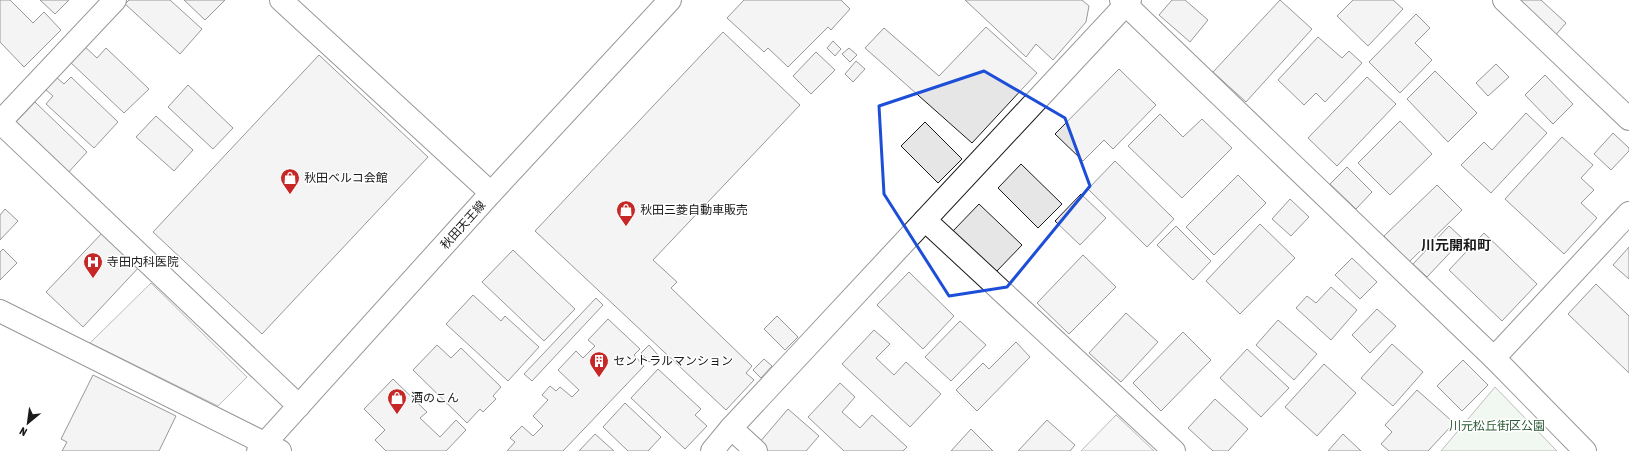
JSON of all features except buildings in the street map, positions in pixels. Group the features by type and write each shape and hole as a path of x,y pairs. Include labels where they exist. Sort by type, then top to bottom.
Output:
{"street":[{"path":"116,0 0,122 299,406"},
{"path":"282,0 491,193"},
{"name":"秋田天王線","path":"267,449 299,406 491,193 670,0"},
{"path":"1504,0 1629,119"},
{"path":"712,451 731,428 1126,2 1494,358 1585,451"},
{"path":"1494,358 1629,213"},
{"path":"925,220 1174,451"},
{"path":"0,311 267,449"},
{"path":"731,428 756,451"}],"highlighted area":[{"path":"984,71 1065,118 1090,186 1007,287 949,296 884,194 879,106"}],"green space":[{"name":"川元松丘街区公園","path":"1495,387 1557,451 1441,451"}],"shaded area":[{"path":"151,283 247,377 218,406 90,343"},
{"path":"1116,415 1154,451 1081,451"}],"place":[{"name":"秋田ベルコ会館","path":"290,195"},
{"name":"秋田三菱自動車販売","path":"626,227"},
{"name":"寺田内科医院","path":"93,279"},
{"name":"セントラルマンション","path":"599,378"},
{"name":"酒のこん","path":"397,415"}],"district":[{"name":"川元開和町","path":"1456,245"}]}
